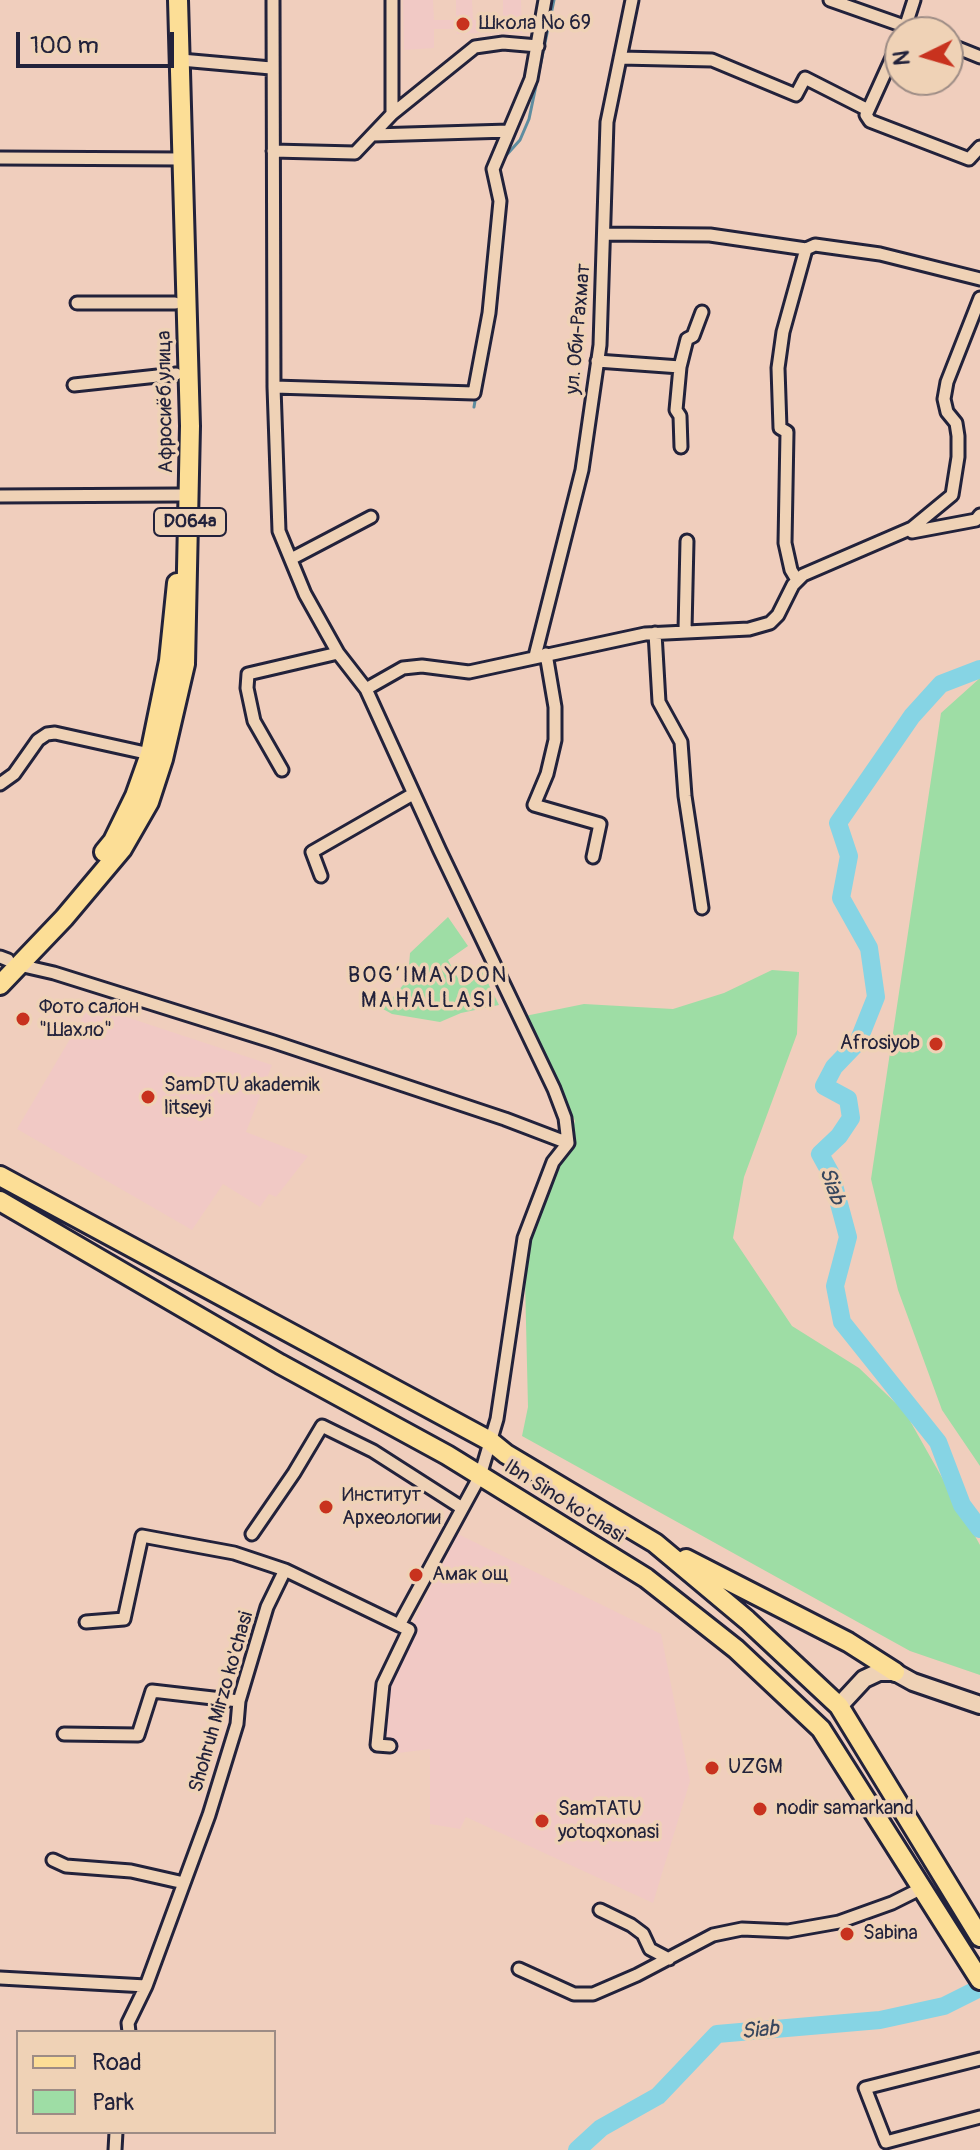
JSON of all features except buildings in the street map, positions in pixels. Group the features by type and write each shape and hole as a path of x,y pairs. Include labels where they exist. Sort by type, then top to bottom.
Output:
{"main road":[{"name":"Афросиёб улица","path":"7,963 64,918 122,849 149,802 163,759 185,664 190,426 166,0"},
{"name":"Афросиёб улица","path":"0,985 7,963 113,841 135,796 150,754 169,661 177,580 179,495 175,303 181,60 178,0"},
{"name":"Ibn Sino ko'chasi","path":"0,1176 490,1441 506,1454 655,1543 747,1620 839,1706 980,1937"},
{"name":"Ibn Sino ko'chasi","path":"0,1201 280,1364 447,1455 646,1578 736,1649 821,1729 980,1980"},
{"path":"655,1543 848,1642 895,1672"},
{"path":"821,1729 839,1706"}],"street":[{"path":"273,0 274,387 279,531 305,594 338,653 366,689 554,1089 565,1118 568,1143 553,1162 524,1238 497,1419 480,1476 399,1625"},
{"path":"392,0 392,114"},
{"path":"274,387 474,393 489,313 500,201 493,169 531,79 545,0"},
{"name":"ул. Оби-Рахмат","path":"540,655 582,470 597,361 607,122 632,0"},
{"path":"830,0 884,21"},
{"path":"273,151 355,153 392,114 475,47 490,43 538,46"},
{"path":"620,58 712,60 796,95 805,78 868,110"},
{"path":"181,60 271,68"},
{"path":"884,75 866,115 870,121 969,159 980,147"},
{"path":"373,135 509,131"},
{"path":"0,158 177,159"},
{"path":"604,234 710,235 806,249 815,245 880,254 980,279"},
{"path":"797,580 791,570 785,543 787,432 780,428 778,368 783,332 806,249"},
{"path":"366,689 403,668 422,666 469,672 655,633 749,629 770,623 784,607 797,580 810,571 900,534 923,521 952,495 958,436 956,423 947,412 944,399 947,382 980,298"},
{"path":"77,303 175,303"},
{"path":"681,447 680,416 676,410 680,367 687,339 693,336 702,312"},
{"path":"597,361 680,367"},
{"path":"74,385 176,374"},
{"path":"0,496 179,495"},
{"path":"900,534 976,520 980,515"},
{"path":"291,559 371,517"},
{"path":"685,630 687,541"},
{"path":"655,633 659,702 681,742 685,796 702,908"},
{"path":"282,770 254,721 247,688 248,674 338,653"},
{"path":"540,655 555,707 555,740 547,774 534,805 600,824 593,857"},
{"path":"0,784 14,774 38,740 47,734 55,733 150,754"},
{"path":"321,876 312,852 413,794"},
{"path":"7,963 54,973 287,1046 568,1143"},
{"path":"252,1534 322,1426 373,1451 462,1508"},
{"path":"86,1622 124,1619 142,1536 234,1553 285,1570 409,1630 383,1684 377,1745 390,1746"},
{"name":"Shohruh Mirzo ko'chasi","path":"129,2030 128,2023 146,1986 228,1754 237,1724 239,1701 267,1607 285,1570"},
{"path":"839,1706 864,1679 879,1672 895,1672 913,1682 980,1705"},
{"path":"64,1734 138,1735 152,1691 239,1701"},
{"path":"53,1860 66,1866 131,1871 184,1883"},
{"path":"519,1969 574,1994 593,1994 713,1935 742,1929 788,1931 839,1922 892,1903 922,1888"},
{"path":"600,1910 631,1925 643,1934 650,1949 669,1959"},
{"path":"0,1978 146,1986"},
{"path":"980,2059 865,2088 886,2142 980,2117"}],"shaded area":[{"name":"Школа № 69","path":"403,0 433,0 434,20 456,20 456,0 472,0 473,20 503,19 503,0 521,0 522,33 503,33 503,28 457,34 456,29 434,29 434,48 404,50"},
{"name":"SamDTU akademik litseyi","path":"90,1005 272,1065 246,1132 308,1156 276,1197 269,1194 260,1207 223,1184 192,1230 17,1129"},
{"path":"458,1534 661,1634 690,1781 653,1903 466,1817 460,1829 430,1824 430,1749 398,1753 395,1746 377,1745 383,1681"}],"green space":[{"name":"Afrosiyob","path":"980,678 980,1466 942,1410 898,1290 871,1179 941,713"},
{"path":"448,917 468,946 448,960 460,982 482,971 499,1005 461,1013 440,1022 392,1014 383,1009 408,979 410,953"},
{"path":"772,970 799,972 797,1034 744,1177 733,1238 792,1326 859,1368 905,1412 980,1545 980,1675 910,1651 522,1436 528,1407 524,1238 563,1160 575,1121 525,1016 584,1004 673,1009 724,993"}],"waterway":[{"path":"502,160 520,140 529,119 554,0"},
{"path":"474,407 476,395"},
{"name":"Siab","path":"980,669 941,684 912,716 838,823 849,856 841,898 869,948 876,997 858,1042 834,1067 824,1086 848,1099 851,1118 839,1136 820,1154 831,1174 848,1237 835,1286 842,1322 938,1442 962,1505 980,1529"},
{"name":"Siab","path":"577,2150 601,2128 658,2096 717,2034 880,2020 944,2006 980,1988"}],"place":[{"name":"Школа № 69","path":"463,24"},
{"name":"Фото салон \"Шахло\"","path":"23,1019"},
{"name":"Afrosiyob","path":"936,1044"},
{"name":"SamDTU akademik litseyi","path":"148,1097"},
{"name":"Институт Археологии","path":"326,1507"},
{"name":"Амак ощ","path":"416,1575"},
{"name":"UZGM","path":"712,1768"},
{"name":"nodir samarkand","path":"760,1809"},
{"name":"SamTATU yotoqxonasi","path":"542,1821"},
{"name":"Sabina","path":"847,1934"}],"district":[{"name":"BOG‘IMAYDON MAHALLASI","path":"428,988"}]}
